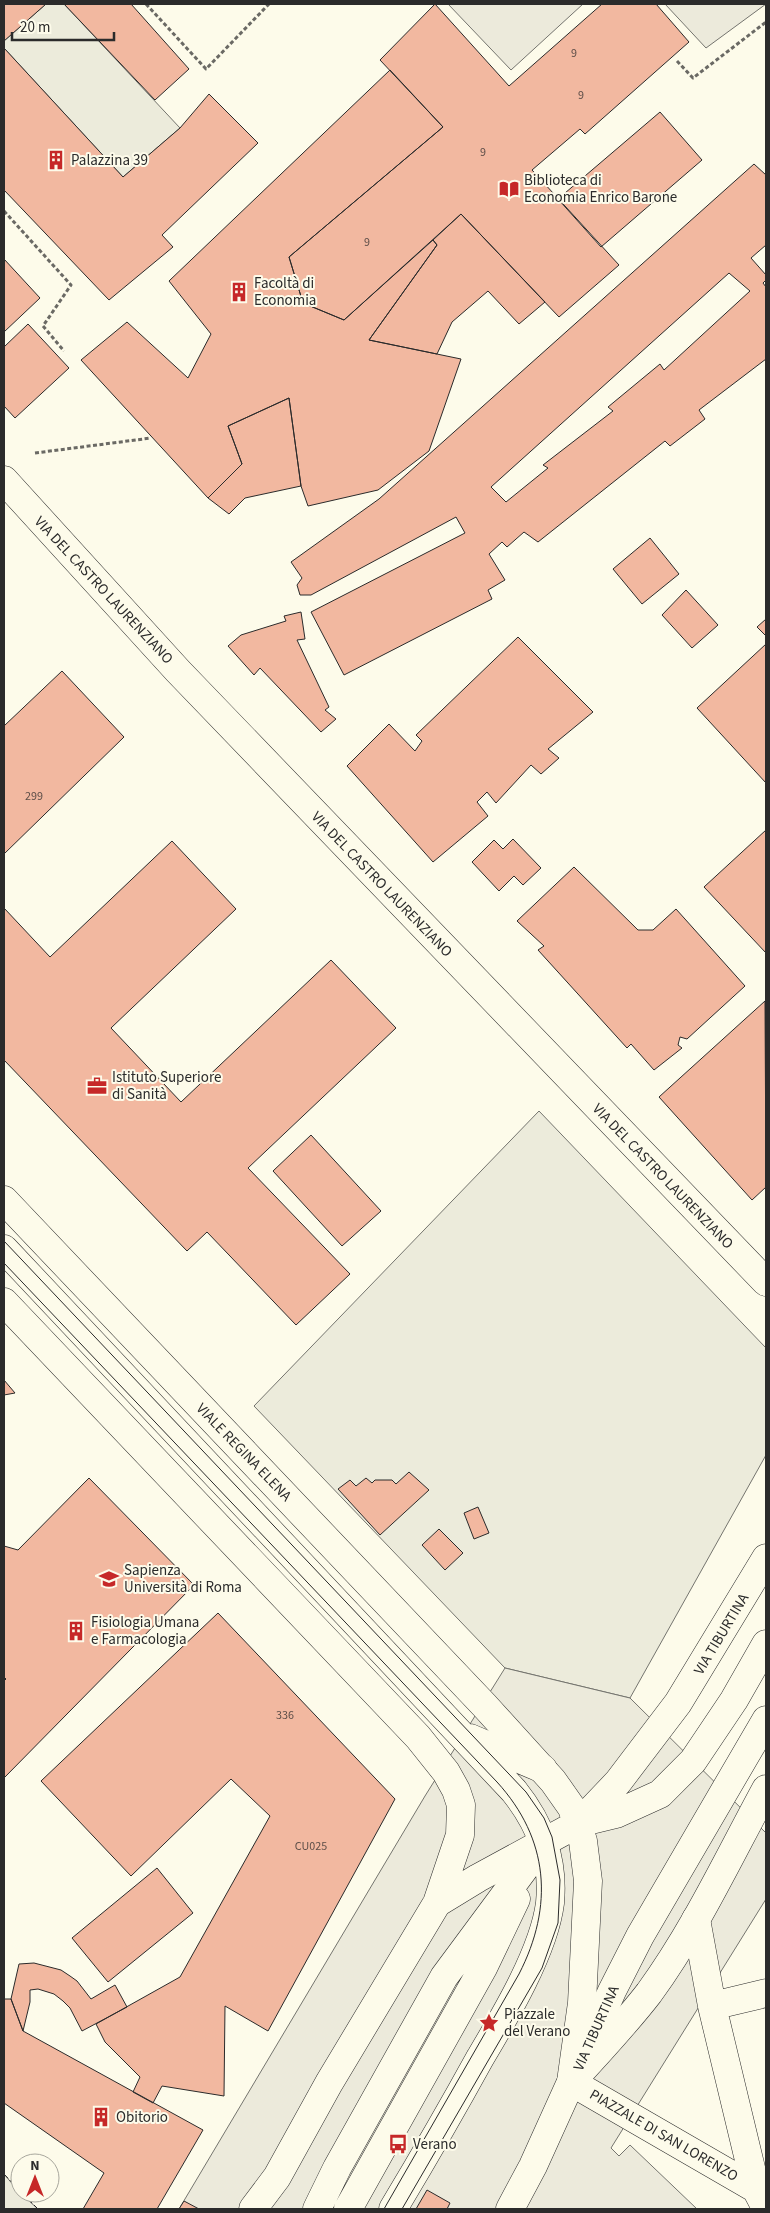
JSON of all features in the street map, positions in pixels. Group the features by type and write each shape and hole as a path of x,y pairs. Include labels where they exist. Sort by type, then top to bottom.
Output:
{"main road":[{"name":"VIA DEL CASTRO LAURENZIANO","path":"4,480 178,671 766,1282"},
{"name":"VIALE REGINA ELENA","path":"4,1200 543,1769"},
{"path":"4,1249 524,1804 538,1825 544,1842 551,1886 546,1920 538,1945 510,2007 393,2209"},
{"path":"4,1302 418,1738 437,1759 456,1790 461,1805 461,1828 437,1903 329,2083 277,2177 253,2209"},
{"name":"VIA TIBURTINA","path":"579,1822 618,1782 678,1703 766,1558"},
{"path":"437,1903 579,1822 616,1814 642,1804 660,1794 693,1761 734,1700 766,1644"},
{"name":"VIA TIBURTINA","path":"572,2082 612,1991 640,1936 766,1720"},
{"path":"459,1734 543,1769 564,1795 579,1822 586,1858 588,1918 582,2003 572,2082 510,2209"},
{"path":"456,1790 459,1734"},
{"name":"VIA TIBURTINA","path":"572,2082 620,2029 649,1992 696,1920 766,1789"},
{"path":"317,2209 337,2168 444,1977 544,1842"},
{"path":"348,2209 482,1968 544,1842"},
{"name":"PIAZZALE DI SAN LORENZO","path":"696,1920 712,2006 763,2195"},
{"path":"712,2006 766,1993"},
{"name":"PIAZZALE DI SAN LORENZO","path":"572,2082 763,2195"},
{"path":"274,2209 277,2177"}],"path":[{"path":"146,4 206,69 269,4"},
{"path":"677,61 693,78 766,22"},
{"path":"4,211 71,285 43,326 64,351"},
{"path":"35,454 151,438"}],"shaded area":[{"path":"46,4 64,4 180,128 123,177 4,48 4,41"},
{"path":"448,4 583,4 511,70"},
{"path":"665,4 766,4 706,48"},
{"path":"539,1111 766,1348 766,1455 630,1698 505,1668 254,1406"},
{"name":"Piazzale del Verano","path":"505,1668 630,1698 766,1833 766,1899 611,2148 619,2156 630,2145 697,2209 179,2209 425,1796"},
{"path":"4,2174 10,2181 10,2203 31,2203 38,2209 4,2209"}],"building":[{"path":"4,4 46,4 4,41"},
{"path":"64,4 131,4 189,69 155,100"},
{"name":"Facoltà di Economia","path":"435,4 509,86 602,4 656,4 689,42 585,134 580,129 532,170 619,265 559,317 461,214 344,320 303,303 289,257 443,127 380,60"},
{"name":"Palazzina 39","path":"4,48 123,177 180,128 209,94 258,143 162,235 173,247 109,300 4,190"},
{"name":"Facoltà di Economia","path":"390,70 443,127 289,257 303,303 344,320 433,240 437,245 369,340 461,359 429,451 378,490 308,506 301,486 289,398 228,426 242,464 208,498 81,360 127,322 188,378 211,334 169,281"},
{"path":"660,112 702,160 601,247 558,199"},
{"path":"754,164 766,175 766,245 751,258 766,275 766,280 763,283 766,287 766,359 699,410 705,419 670,446 665,441 538,542 524,532 507,547 502,542 489,554 505,580 488,590 492,599 344,675 311,612 465,533 456,517 311,595 300,595 297,585 302,578 291,562 379,499","holes":["729,273 750,291 664,370 660,364 608,407 613,411 543,465 548,468 506,502 491,487"]},
{"path":"461,214 545,302 519,324 488,291 452,322 437,354 369,340 437,245 433,240"},
{"path":"4,259 40,298 4,332"},
{"path":"28,324 69,368 15,418 4,406 4,347"},
{"path":"289,398 301,486 245,498 229,514 208,498 242,464 228,426"},
{"path":"650,538 679,574 642,604 613,569"},
{"path":"686,590 718,625 692,648 662,615"},
{"path":"301,612 305,639 297,640 329,707 325,710 336,719 321,732 260,668 254,675 228,646 241,635 286,621 284,616"},
{"path":"766,619 766,636 757,627"},
{"path":"518,637 593,712 548,749 559,758 541,774 531,765 496,803 487,792 477,802 488,816 433,862 347,766 389,724 415,751 422,741 416,735"},
{"path":"766,644 766,783 697,708"},
{"path":"62,671 124,737 4,854 4,726"},
{"path":"766,830 766,953 704,887"},
{"path":"513,839 541,868 523,885 514,876 499,891 472,862 494,840 503,849"},
{"name":"Istituto Superiore di Sanità","path":"172,841 236,909 111,1028 181,1102 331,960 396,1028 248,1168 350,1274 296,1325 207,1232 187,1251 4,1060 4,908 50,957"},
{"path":"574,867 638,930 653,930 676,909 745,986 687,1039 680,1037 678,1045 682,1048 654,1070 631,1044 627,1048 538,950 544,946 517,921"},
{"path":"765,1001 766,1187 752,1200 659,1097"},
{"path":"311,1135 381,1211 342,1246 273,1171"},
{"path":"4,1380 15,1393 4,1395"},
{"path":"409,1472 429,1490 380,1535 338,1489 350,1480 356,1486 366,1478 372,1483 375,1480 392,1480 396,1484"},
{"name":"Fisiologia Umana e Farmacologia","path":"89,1478 194,1585 4,1778 4,1681 6,1679 4,1677 4,1546 18,1550"},
{"path":"478,1507 489,1533 474,1539 464,1513"},
{"path":"439,1529 463,1553 445,1570 422,1545"},
{"path":"218,1613 395,1799 268,2031 225,2006 224,2096 162,2086 153,2103 133,2092 140,2077 105,2042 96,2024 180,1977 270,1816 231,1779 131,1876 41,1781"},
{"path":"157,1868 193,1913 108,1982 72,1938"},
{"path":"34,1963 61,1970 77,1981 91,1999 115,1985 127,2007 82,2031 70,2008 63,2001 54,1994 38,1989 30,1990 30,2002 23,2031 11,1999 19,1964"},
{"name":"Obitorio","path":"4,1999 11,1999 23,2031 203,2130 157,2209 83,2209 104,2173 4,2103"},
{"path":"427,2190 450,2203 447,2209 416,2209"},
{"path":"184,2201 199,2209 179,2209"}],"tram line":[{"path":"4,1241 526,1792 544,1818 552,1837 560,1880 558,1923 542,1968 402,2209"},
{"path":"4,1263 497,1782 514,1804 527,1826 536,1850 541,1874 538,1923 530,1949 519,1974 384,2209"}],"fence":[{"path":"4,2174 10,2180"},
{"path":"32,2203 38,2209"}],"place":[{"name":"Palazzina 39","path":"56,160"},
{"name":"Biblioteca di Economia Enrico Barone","path":"509,189"},
{"name":"Facoltà di Economia","path":"239,292"},
{"name":"Istituto Superiore di Sanità","path":"97,1086"},
{"name":"Sapienza Università di Roma","path":"109,1579"},
{"name":"Fisiologia Umana e Farmacologia","path":"76,1631"},
{"name":"Piazzale del Verano","path":"489,2023"},
{"name":"Obitorio","path":"101,2117"},
{"name":"Verano","path":"398,2144"}]}
